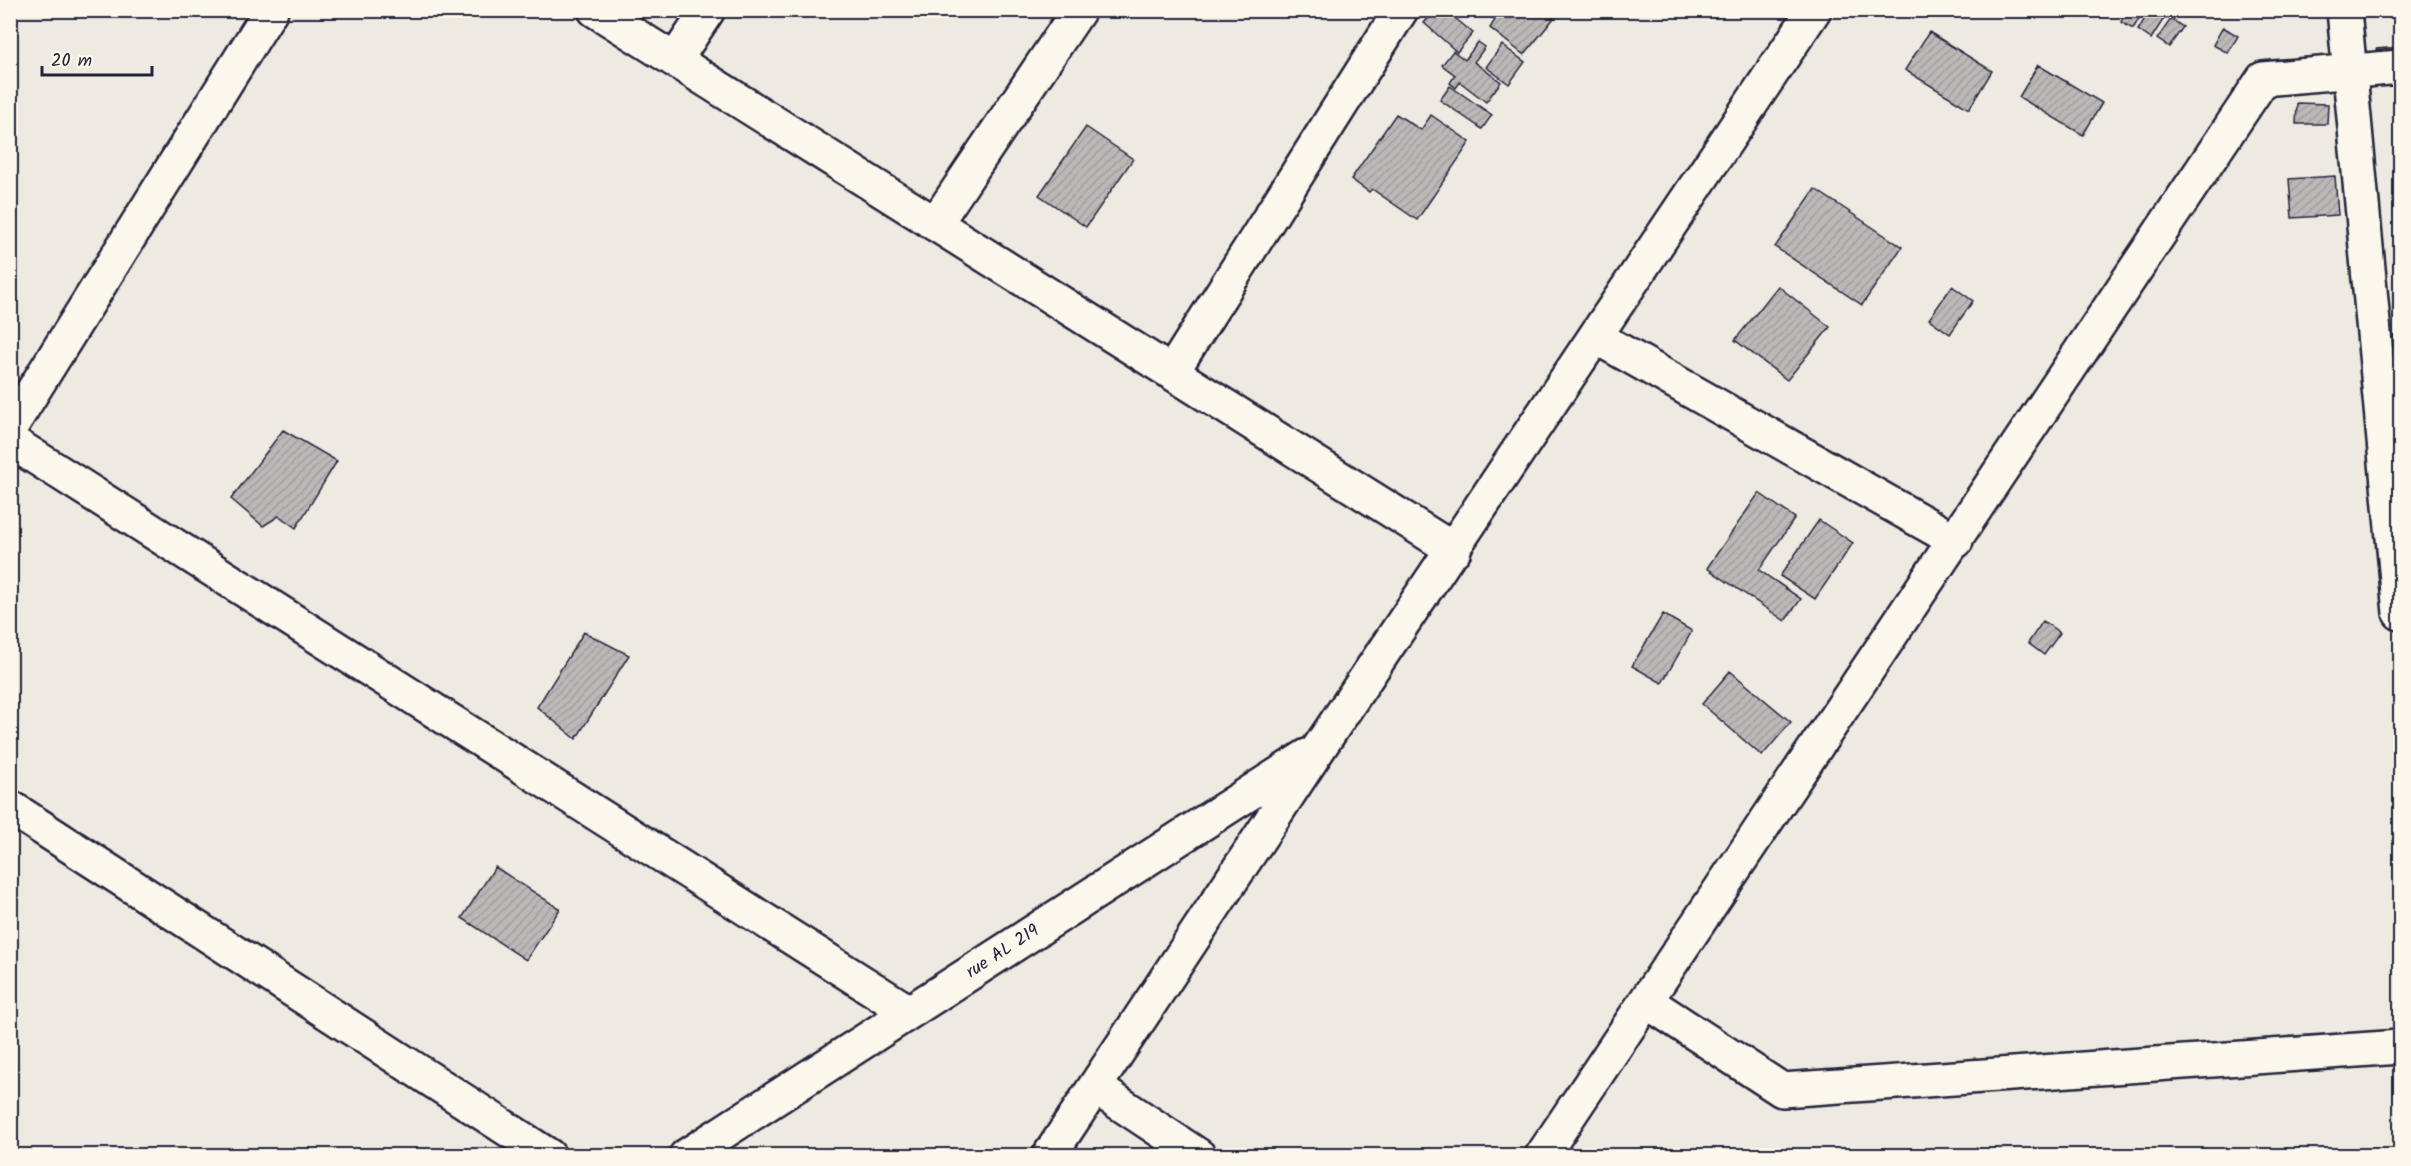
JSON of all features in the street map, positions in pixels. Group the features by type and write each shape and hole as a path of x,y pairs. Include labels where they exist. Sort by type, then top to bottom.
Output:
{"street":[{"path":"10,428 271,10"},
{"path":"596,10 1454,549"},
{"path":"675,60 708,10"},
{"path":"934,224 1079,10"},
{"path":"1172,372 1401,10"},
{"path":"1049,1155 1814,10"},
{"path":"2344,10 2394,464 2400,613"},
{"path":"1542,1155 1956,541 2263,79 2400,68"},
{"path":"1596,337 1956,541"},
{"path":"10,441 909,1012"},
{"name":"rue AL 219","path":"686,1155 1319,748"},
{"path":"10,807 549,1155"},
{"path":"1646,1001 1782,1090 2400,1047"},
{"path":"1095,1087 1198,1155"}],"building":[{"path":"1435,10 1461,10 1455,18 1473,33 1457,52 1424,23"},
{"path":"1483,10 1545,10 1554,18 1524,55 1490,28 1495,20"},
{"path":"2127,10 2144,10 2133,29 2121,22"},
{"path":"2150,10 2158,10 2166,15 2151,39 2138,30"},
{"path":"2171,19 2183,27 2169,47 2157,39"},
{"path":"2223,27 2238,36 2228,53 2213,45"},
{"path":"1929,32 1992,71 1969,109 1905,70"},
{"path":"1478,42 1485,47 1474,62 1501,82 1486,102 1460,82 1456,88 1450,83 1455,75 1442,65 1453,51 1465,60"},
{"path":"1502,45 1525,62 1509,84 1486,67"},
{"path":"2400,47 2400,64 2377,66 2376,49"},
{"path":"2038,65 2102,103 2083,135 2019,97"},
{"path":"1450,86 1492,115 1482,129 1440,100"},
{"path":"2297,103 2328,104 2327,124 2296,124"},
{"path":"1396,114 1421,130 1431,115 1470,142 1417,220 1372,189 1369,192 1351,179"},
{"path":"1086,127 1133,159 1086,227 1039,195"},
{"path":"2335,176 2338,215 2292,218 2289,179"},
{"path":"1815,189 1902,247 1862,305 1775,247"},
{"path":"1778,286 1830,327 1787,380 1735,340"},
{"path":"1952,286 1973,301 1950,334 1929,319"},
{"path":"283,430 337,461 296,528 279,516 263,526 231,499"},
{"path":"1759,493 1795,518 1759,570 1801,599 1785,621 1707,568"},
{"path":"1819,520 1853,543 1815,599 1780,576"},
{"path":"1663,614 1692,631 1662,683 1632,666"},
{"path":"2043,621 2060,633 2044,655 2028,643"},
{"path":"584,632 629,655 576,739 537,707"},
{"path":"1730,671 1791,722 1762,756 1702,704"},
{"path":"495,867 560,909 526,960 462,918"}]}
